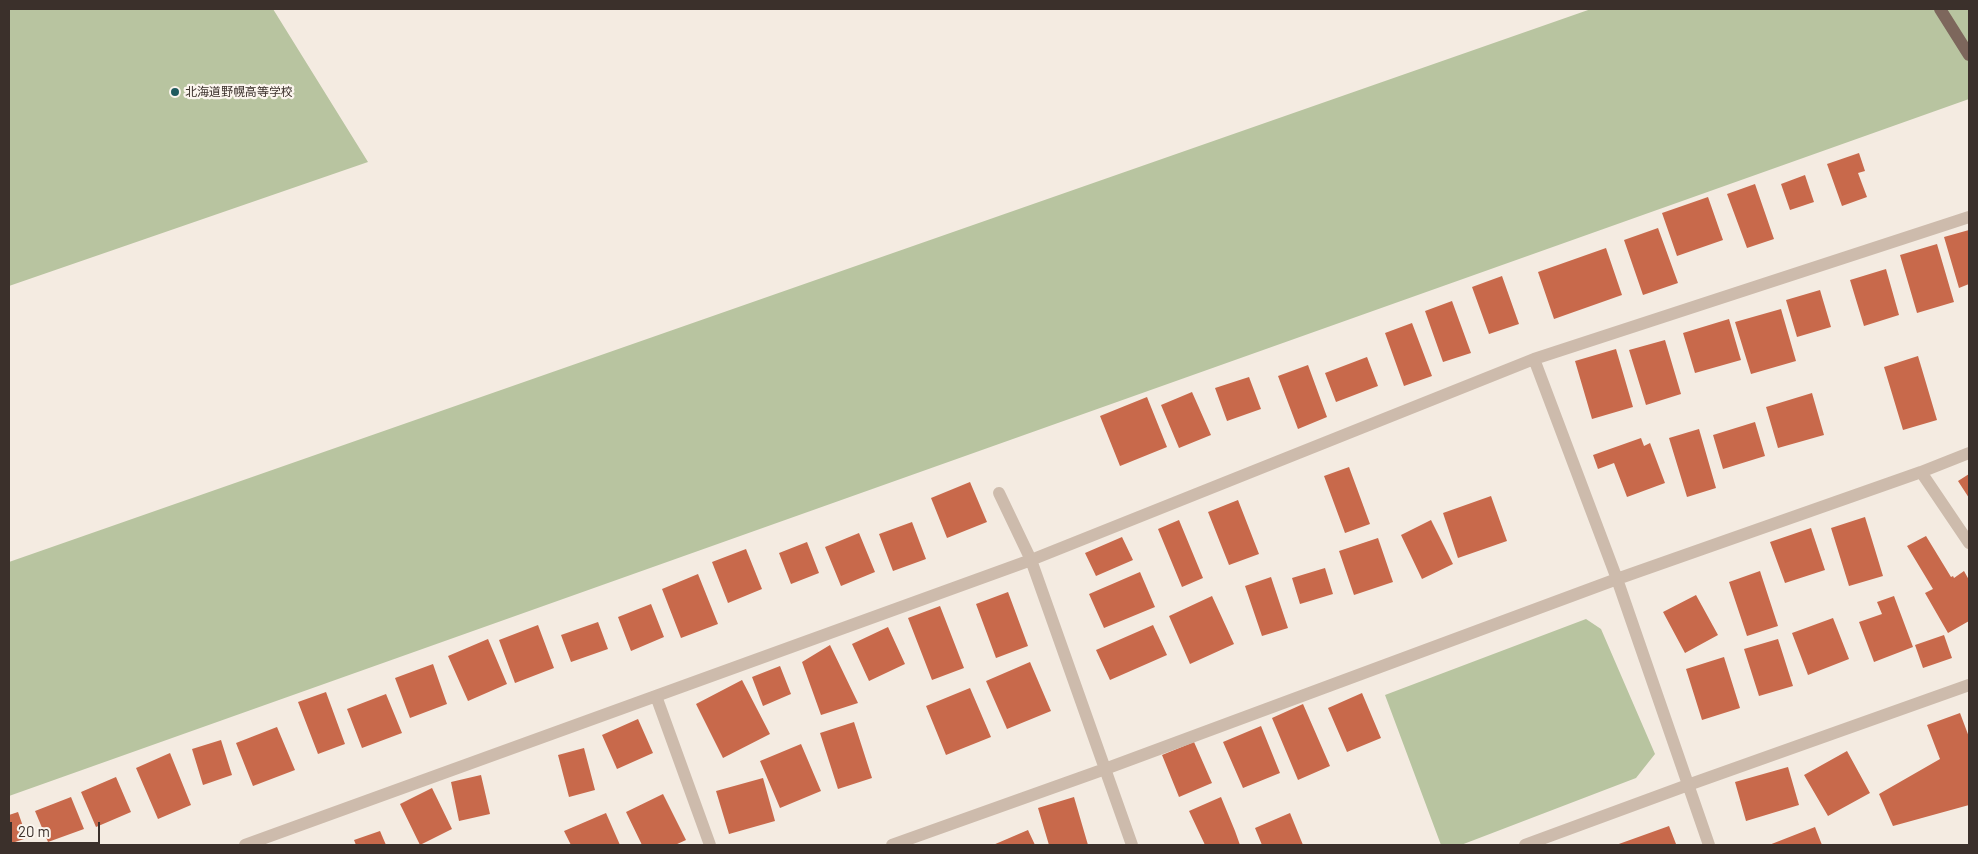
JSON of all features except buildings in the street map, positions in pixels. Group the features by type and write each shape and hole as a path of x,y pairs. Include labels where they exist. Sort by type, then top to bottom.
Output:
{"main road":[{"path":"1940,9 1969,55"}],"street":[{"path":"245,845 1031,560 1534,359 1969,217"},
{"path":"1534,359 1617,579 1709,845"},
{"path":"892,845 1105,769 1617,579 1921,472 1969,453"},
{"path":"1921,472 1969,543"},
{"path":"999,493 1031,560 1132,845"},
{"path":"1525,845 1969,685"},
{"path":"656,696 710,845"}],"green space":[{"name":"北海道野幌高等学校","path":"9,9 273,9 368,162 9,286"},
{"path":"1591,9 1969,9 1969,99 9,796 9,562"},
{"path":"1586,619 1601,629 1655,754 1636,778 1461,845 1441,845 1385,695"}],"place":[{"name":"北海道野幌高等学校","path":"175,92"}]}
